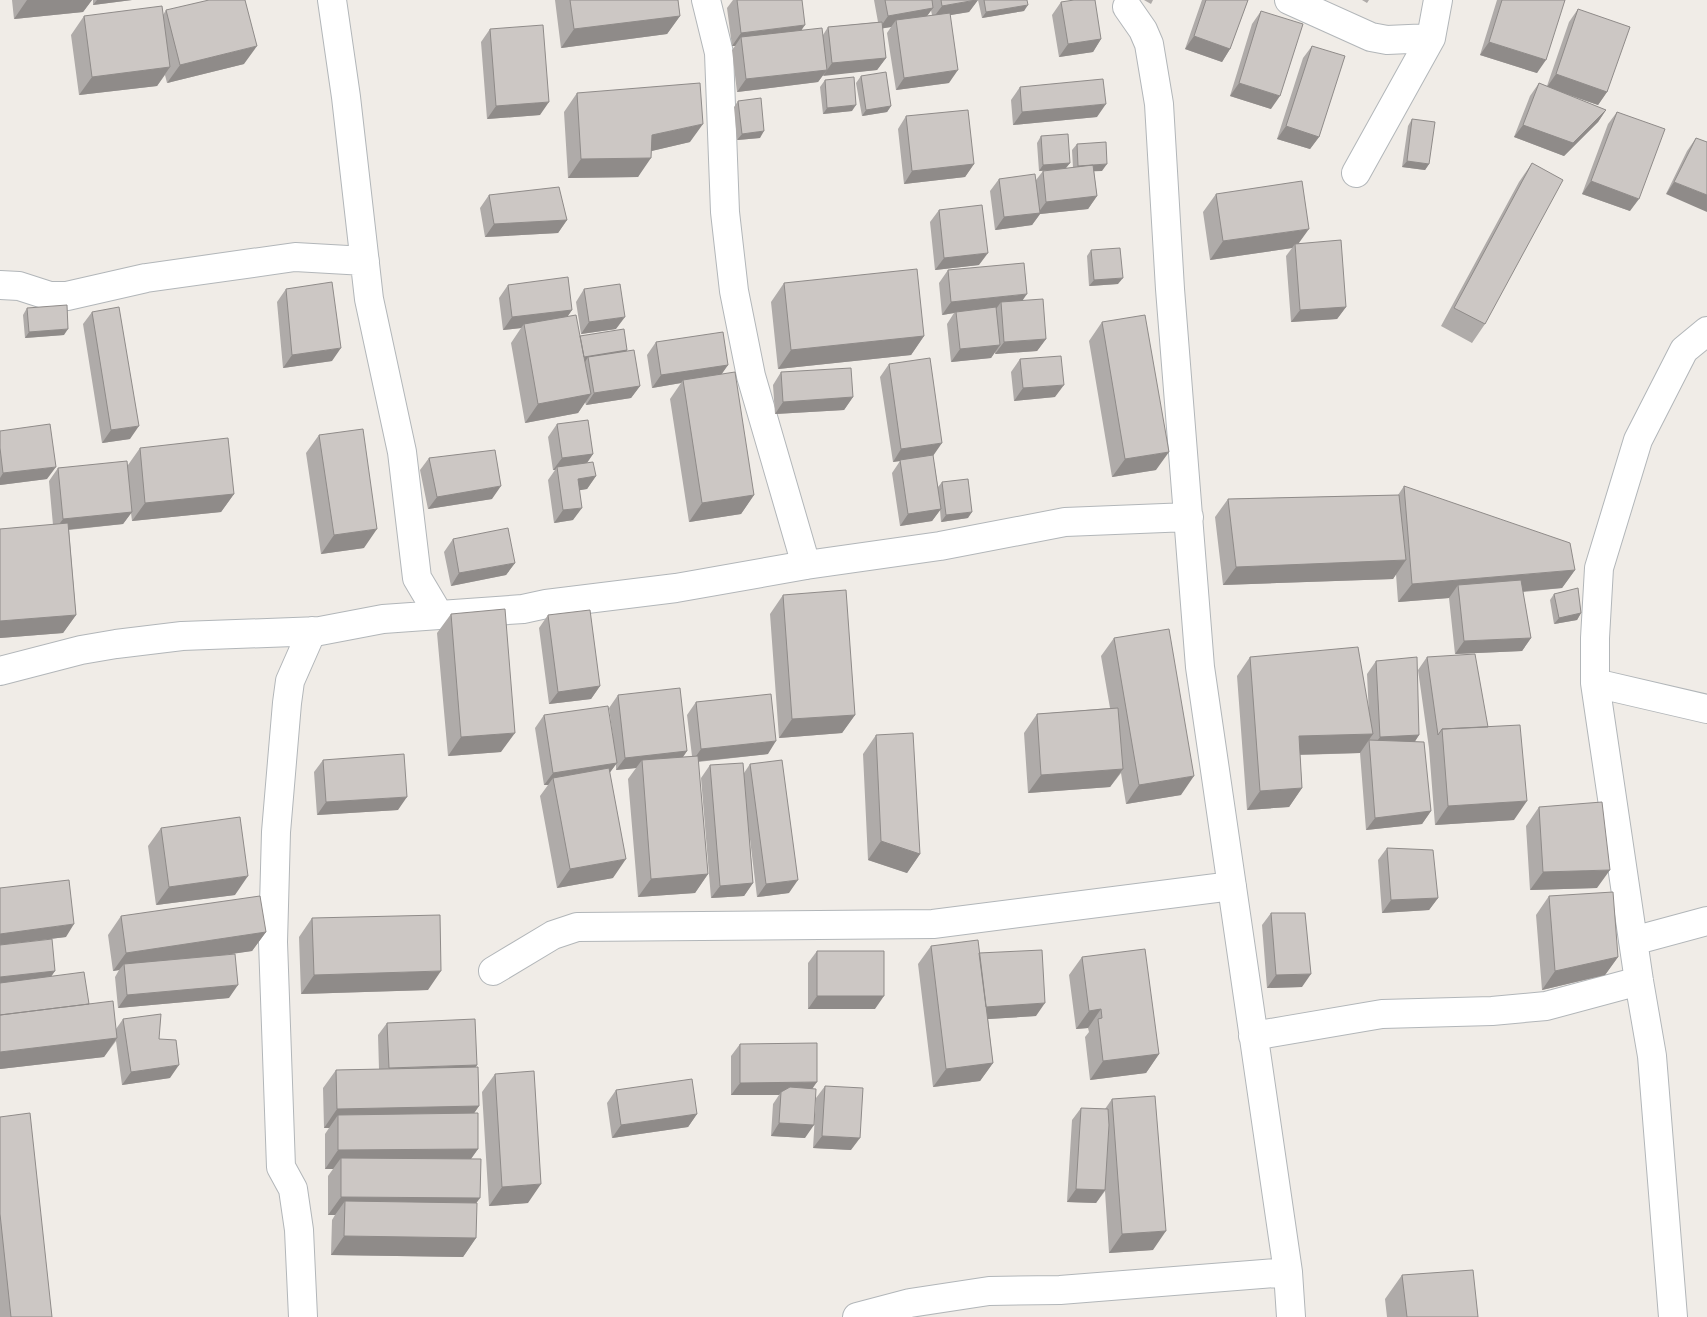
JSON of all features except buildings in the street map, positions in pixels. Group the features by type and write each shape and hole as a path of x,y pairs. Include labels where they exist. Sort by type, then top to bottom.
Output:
{"street":[{"path":"332,0 346,97 369,299 402,452 417,578 439,614"},
{"path":"706,0 719,53 725,212 734,290 751,376 806,565"},
{"path":"1289,0 1371,37 1387,40 1431,38"},
{"path":"1356,173 1431,38 1438,0"},
{"path":"1127,7 1144,30 1159,104 1170,289 1200,667 1288,1272 1291,1317"},
{"path":"0,267 10,286 50,296 67,296 146,278 295,257 365,261"},
{"path":"1673,1317 1652,1056 1594,682 1594,638 1598,568 1638,440 1684,350 1707,331"},
{"path":"0,672 81,650 116,644 182,636 312,631 393,618 523,609 546,604 676,588 806,565 940,546 1065,522 1189,517"},
{"path":"393,618 417,578"},
{"path":"304,1317 299,1230 293,1189 281,1167 273,942 276,832 287,703 290,681 312,631"},
{"path":"1594,682 1707,709"},
{"path":"493,971 553,935 577,927 933,924 1232,886"},
{"path":"1633,941 1707,921"},
{"path":"1253,1036 1382,1014 1492,1011 1546,1006 1639,981"},
{"path":"857,1317 910,1303 989,1291 1060,1290 1288,1272"}]}
